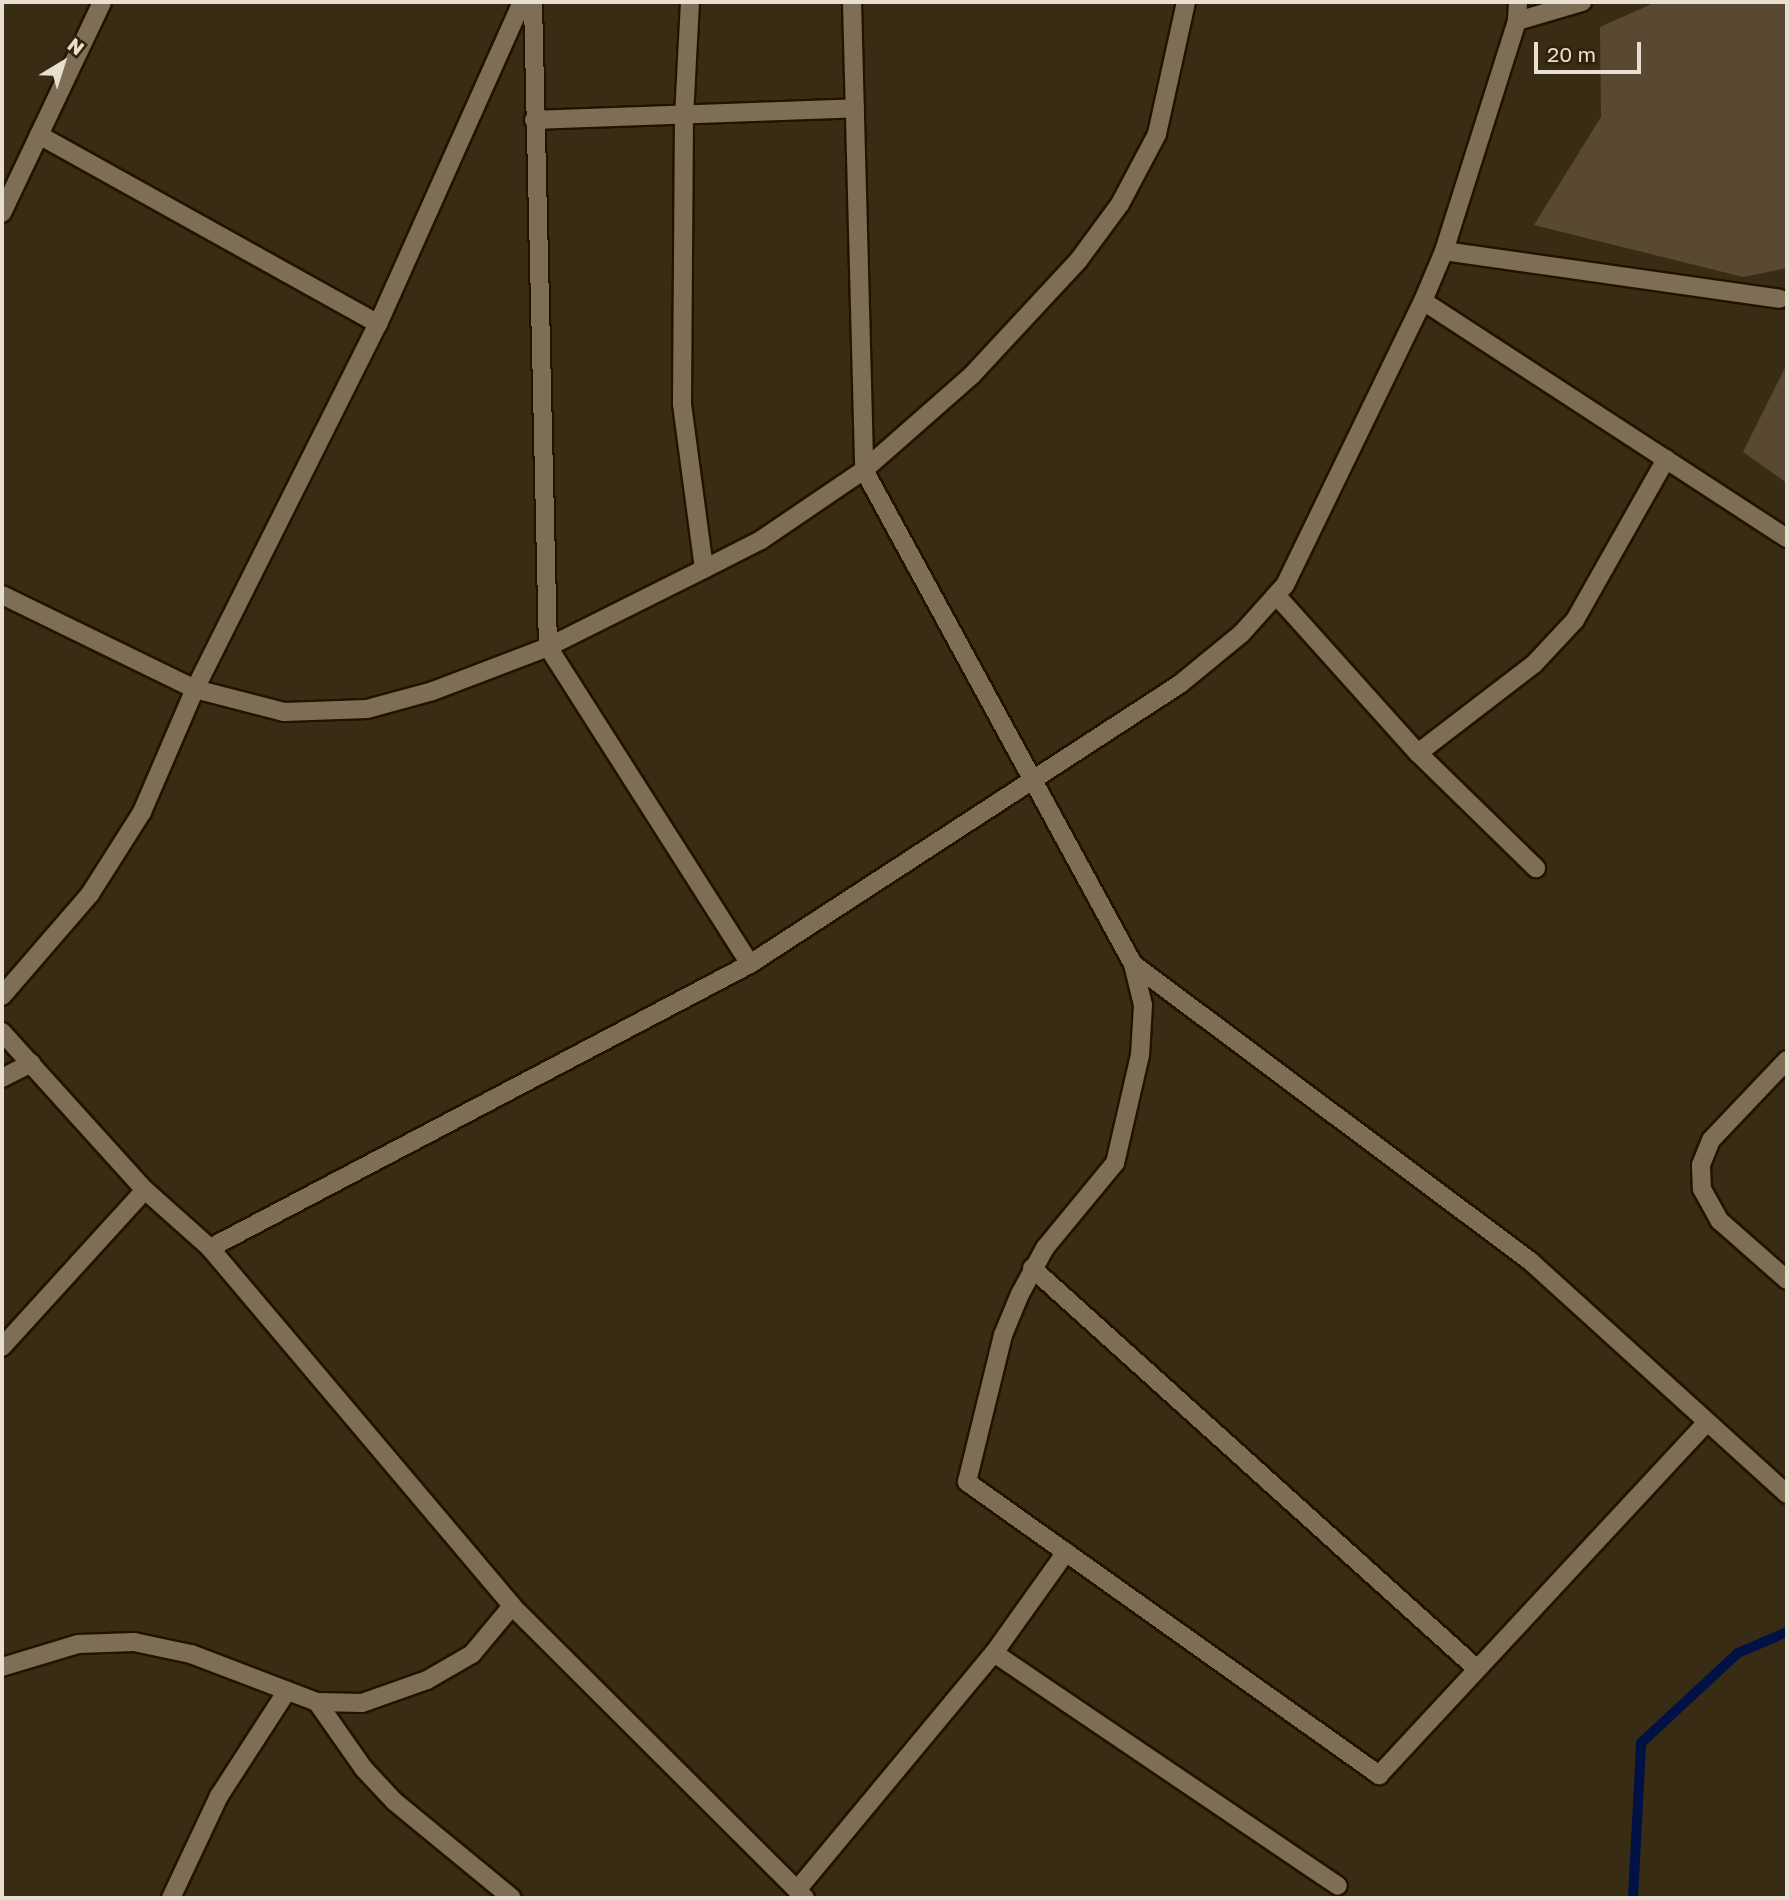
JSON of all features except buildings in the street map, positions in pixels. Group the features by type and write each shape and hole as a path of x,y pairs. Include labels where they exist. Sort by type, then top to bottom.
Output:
{"street":[{"path":"2,214 102,2"},
{"path":"2,996 90,894 142,812 195,689 378,324 522,2"},
{"path":"533,2 548,647 750,964"},
{"path":"690,2 684,115 682,404 704,569"},
{"path":"852,2 864,470 1133,964 1143,1005 1140,1055 1115,1163 1032,1268 1003,1335 967,1482 1379,1775 1706,1423"},
{"path":"2,595 195,689 284,712 367,709 433,691 548,647 704,569 761,540 864,470 972,375 1078,261 1120,204 1157,134 1186,2"},
{"path":"210,1248 750,964 1180,684 1242,633 1285,585 1423,301 1444,251 1517,21 1518,2"},
{"path":"1517,21 1582,2"},
{"path":"534,120 855,108"},
{"path":"39,135 378,324"},
{"path":"1444,251 1780,299"},
{"path":"1423,301 1787,538"},
{"path":"1418,753 1535,664 1575,620 1666,459"},
{"path":"1276,595 1418,753 1536,868"},
{"path":"1133,964 1530,1261 1787,1494"},
{"path":"2,1032 145,1190 210,1248 512,1606 801,1894 994,1653 1066,1552"},
{"path":"2,1078 31,1063"},
{"path":"1786,1065 1711,1140 1701,1165 1702,1189 1720,1222 1787,1280"},
{"path":"2,1346 145,1190"},
{"path":"1032,1268 1477,1669"},
{"path":"2,1667 78,1644 134,1642 191,1654 317,1702 362,1703 427,1679 472,1654 512,1606"},
{"path":"994,1653 1338,1886"},
{"path":"171,1898 219,1796 286,1691"},
{"path":"317,1702 363,1769 395,1802 512,1898"}],"waterway":[{"path":"1633,1898 1641,1743 1738,1653 1787,1632"}]}
